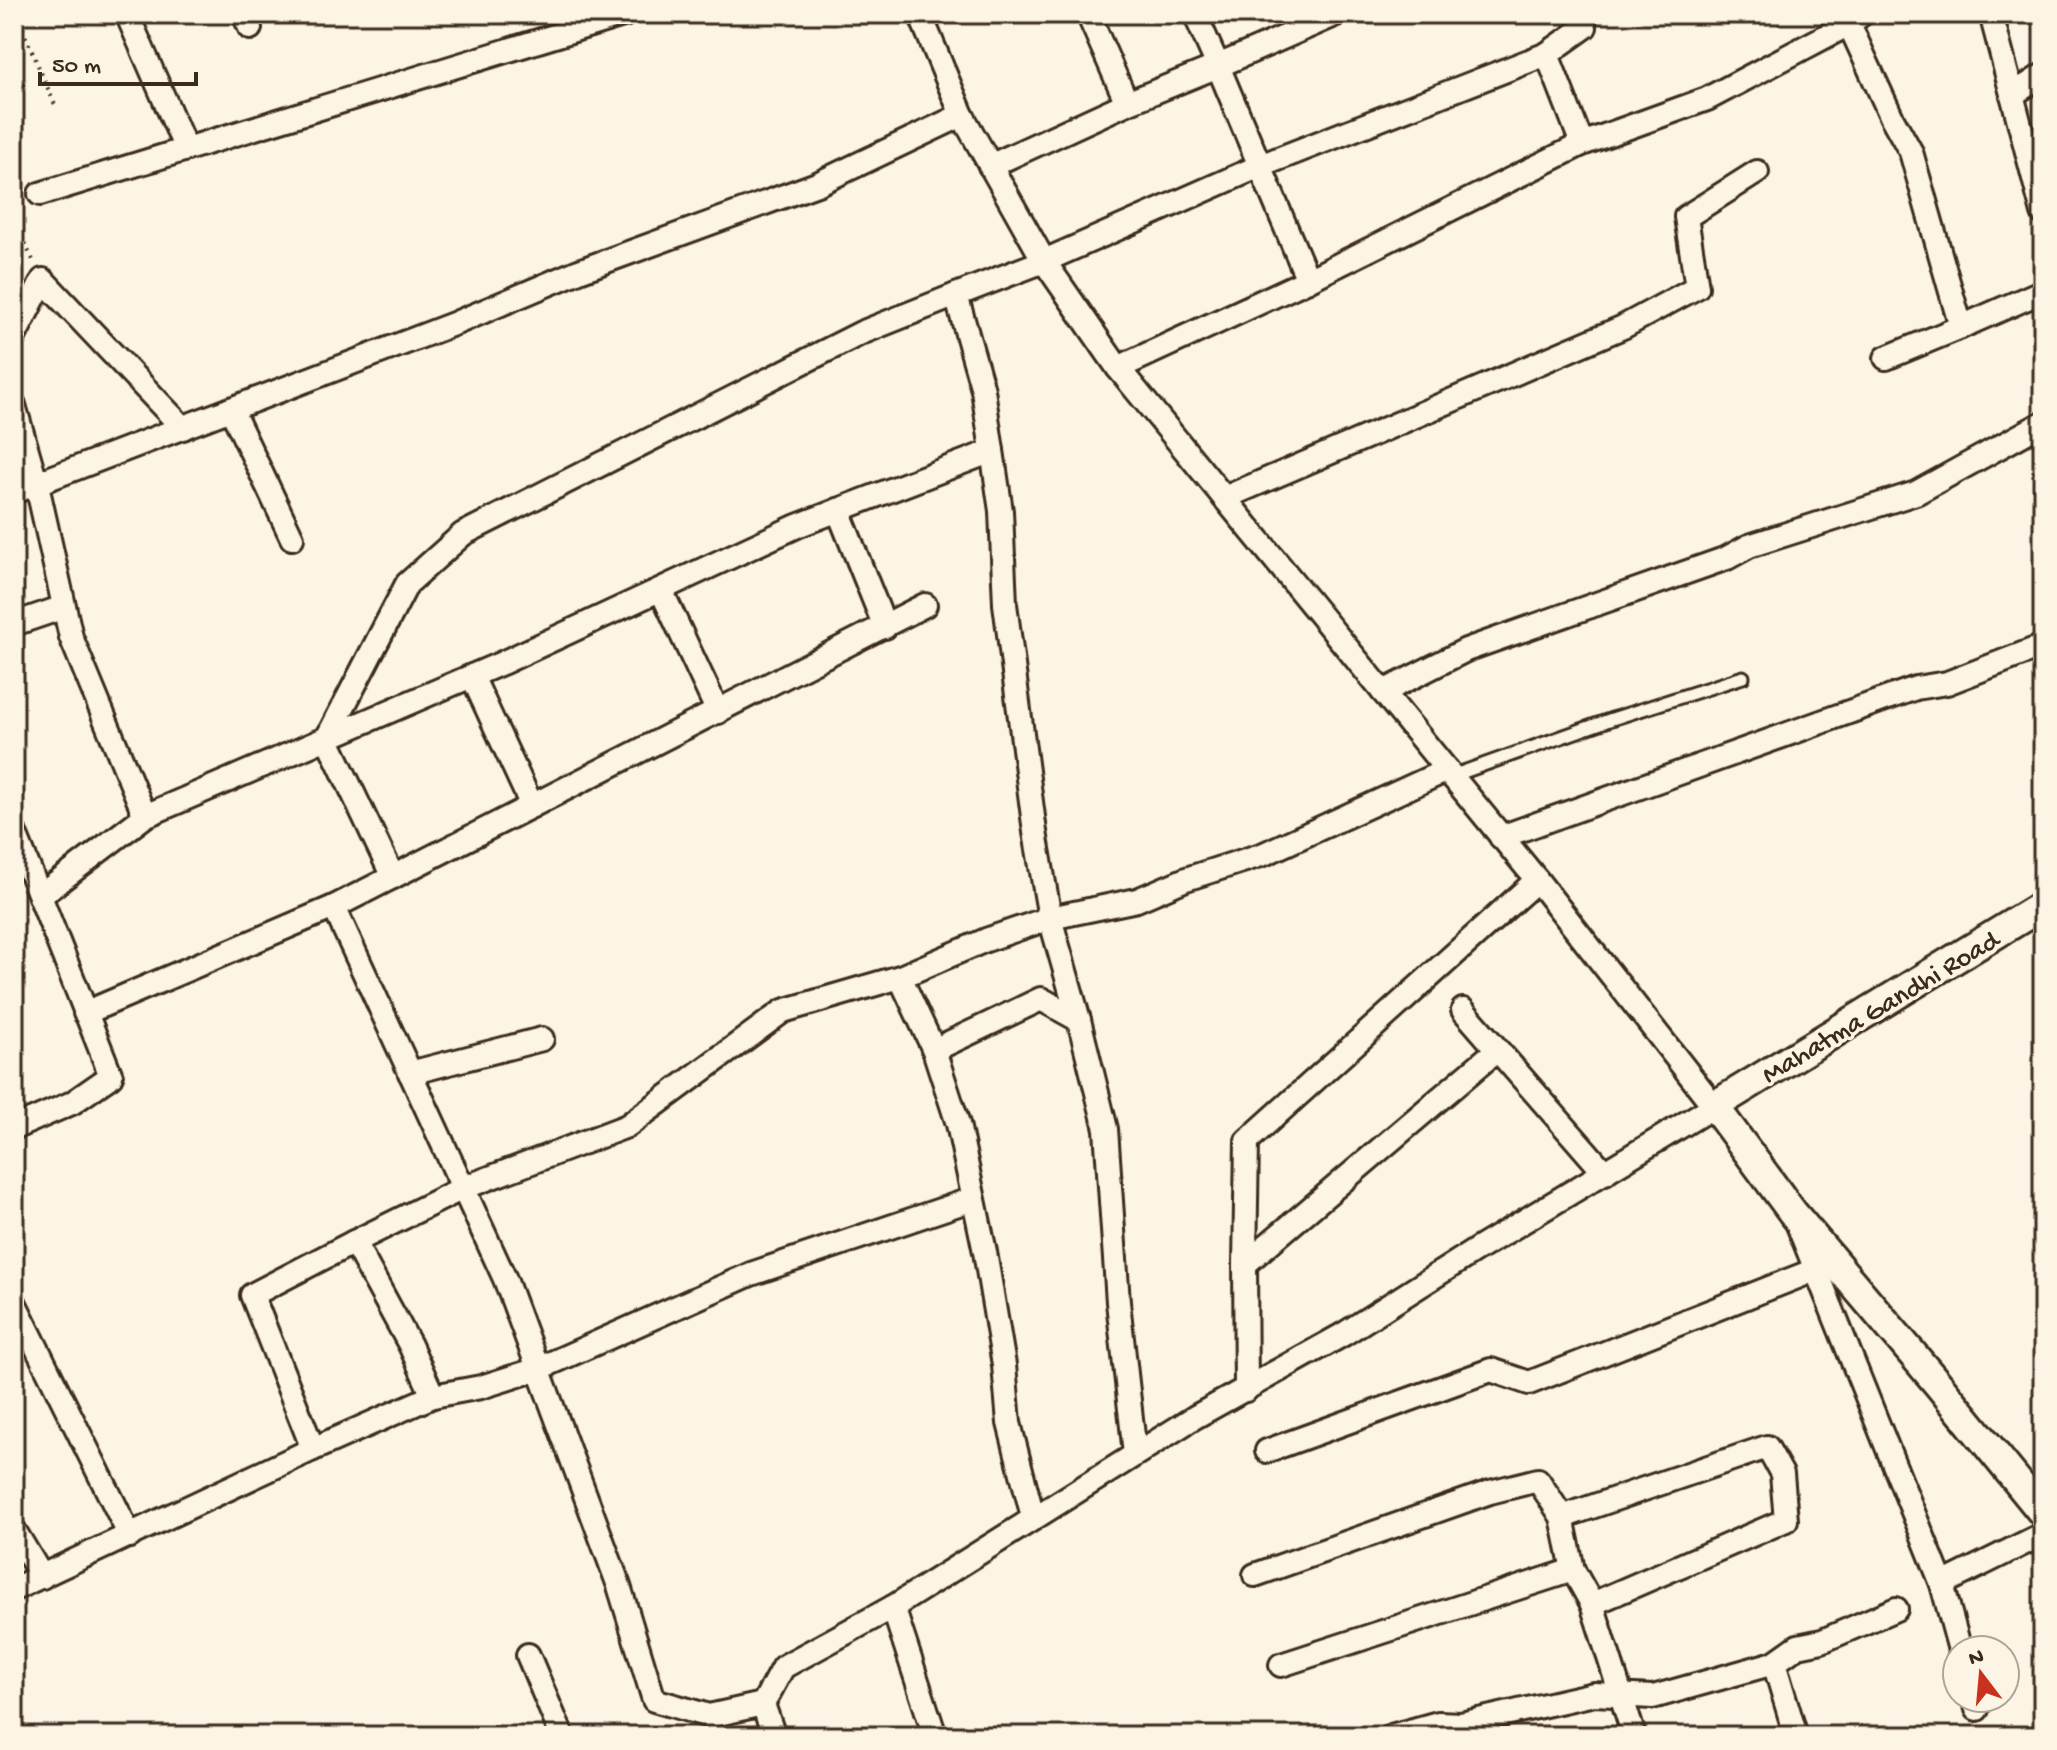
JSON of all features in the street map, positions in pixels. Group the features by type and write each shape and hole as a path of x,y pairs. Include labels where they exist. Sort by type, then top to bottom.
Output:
{"street":[{"path":"127,14 186,149"},
{"path":"40,194 186,149 562,23 626,14"},
{"path":"920,14 962,115 990,166 1044,261 1118,368 1537,880 1714,1106 1793,1213 1938,1384 2042,1516 1942,1584"},
{"path":"1088,14 1127,103"},
{"path":"1195,14 1308,280"},
{"path":"990,166 1127,103 1337,14"},
{"path":"327,738 407,584 463,534 861,333 1044,261 1260,166 1547,54 1585,27 1580,14"},
{"path":"1991,14 2043,213"},
{"path":"1118,368 1308,280 1582,144 1707,99 1850,17 1892,118 1911,152 1961,327"},
{"path":"1547,54 1582,144"},
{"path":"2012,95 2043,75"},
{"path":"14,492 456,323 579,271 817,184 962,115"},
{"path":"1224,498 1623,327 1697,287 1686,217 1757,172"},
{"path":"14,337 43,280 183,428"},
{"path":"1886,358 2043,291"},
{"path":"956,295 983,390 1001,511 1005,604 1035,832 1050,918 1106,1129 1118,1302 1135,1454"},
{"path":"14,405 37,485 71,637 145,816"},
{"path":"231,409 292,538"},
{"path":"1383,692 1466,650 1727,558 1749,546 1916,493 2043,423"},
{"path":"40,896 145,816 472,676 797,526 992,451"},
{"path":"838,510 885,627"},
{"path":"661,590 718,712"},
{"path":"85,1013 334,907 925,605"},
{"path":"14,624 64,607"},
{"path":"1501,837 1916,688 1947,683 2043,646"},
{"path":"472,676 532,806"},
{"path":"327,738 393,877"},
{"path":"313,1449 252,1295 463,1188 627,1126 783,1011 900,977 986,940 1050,918 1137,900 1186,879 1264,854 1449,773"},
{"path":"14,831 111,1076 72,1103 14,1128"},
{"path":"1246,1390 1247,1141 1537,880"},
{"name":"Mahatma Gandhi Road","path":"1714,1106 2043,905"},
{"path":"334,907 505,1279 619,1586 654,1700 709,1716 763,1704"},
{"path":"900,977 934,1050 958,1124 1004,1365 1009,1423 1033,1517"},
{"path":"934,1050 1041,999 1079,1020"},
{"path":"1463,1010 1605,1173"},
{"path":"410,1073 542,1039"},
{"path":"1245,1264 1497,1050"},
{"path":"774,1736 763,1704 783,1667 893,1607 1135,1454 1344,1334 1714,1106"},
{"path":"14,1589 433,1396 481,1387 538,1369 751,1274 973,1199"},
{"path":"1793,1213 1942,1584 1956,1634"},
{"path":"354,1242 410,1345 433,1396"},
{"path":"1267,1451 1491,1370 1529,1383 1815,1270"},
{"path":"14,1302 130,1536"},
{"path":"1562,1517 1767,1447 1782,1474 1786,1520 1592,1604"},
{"path":"1255,1575 1490,1492 1538,1480 1562,1517 1573,1570 1592,1604 1634,1736"},
{"path":"14,1530 42,1577"},
{"path":"1281,1665 1573,1570"},
{"path":"893,1607 935,1736"},
{"path":"1391,1736 1438,1723 1461,1724 1594,1694 1653,1697 1774,1663 1798,1646 1822,1641 1896,1609"},
{"path":"528,1655 562,1736"},
{"path":"1774,1663 1796,1736"}],"lane":[{"path":"1449,773 1743,677"}],"path":[{"path":"16,14 55,105"},
{"path":"14,222 43,280"}]}
